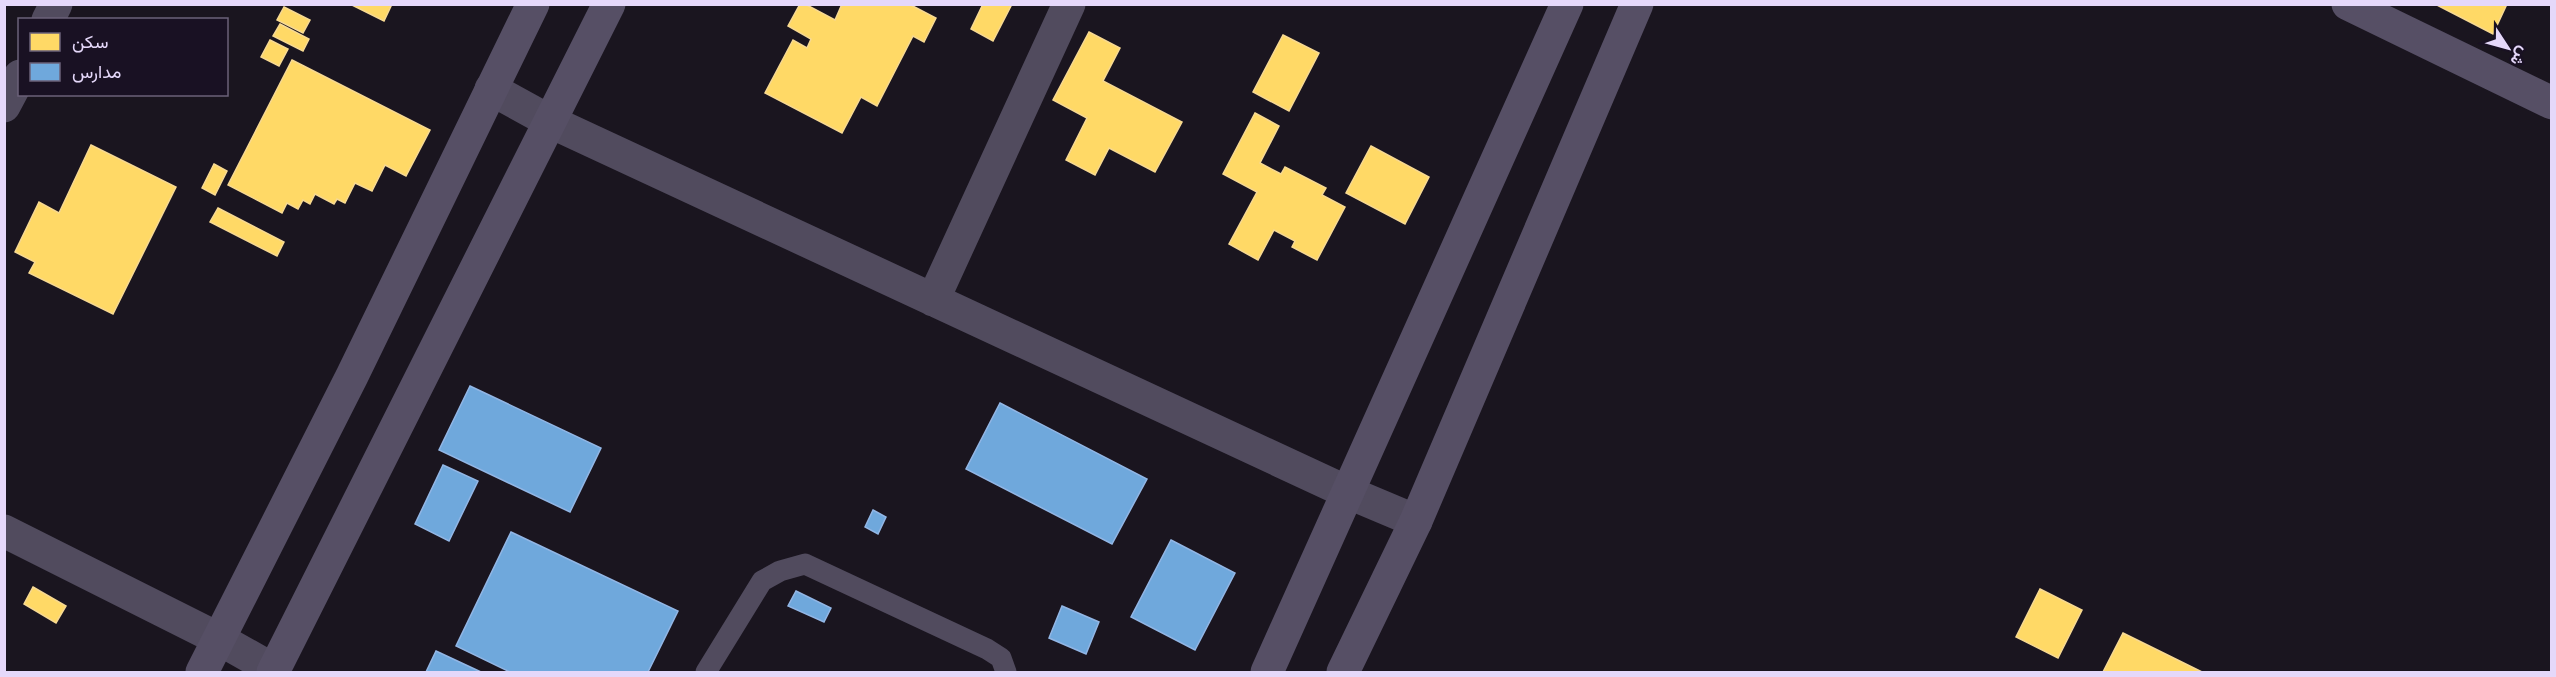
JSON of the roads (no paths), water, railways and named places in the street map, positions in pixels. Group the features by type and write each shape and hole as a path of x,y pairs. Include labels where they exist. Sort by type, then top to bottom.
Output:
{"street":[{"path":"49,18 56,4"},
{"path":"202,672 352,376 533,4"},
{"path":"4,531 219,639 273,671 609,4"},
{"path":"933,300 1069,4"},
{"path":"1267,672 1567,4"},
{"path":"1343,672 1416,521 1637,4"},
{"path":"2348,4 2550,97"},
{"path":"4,106 18,80"},
{"path":"491,89 551,122 1347,492 1416,521"}],"lane":[{"path":"706,672 762,581 780,571 804,564 987,649 1001,658 1006,672"}]}
